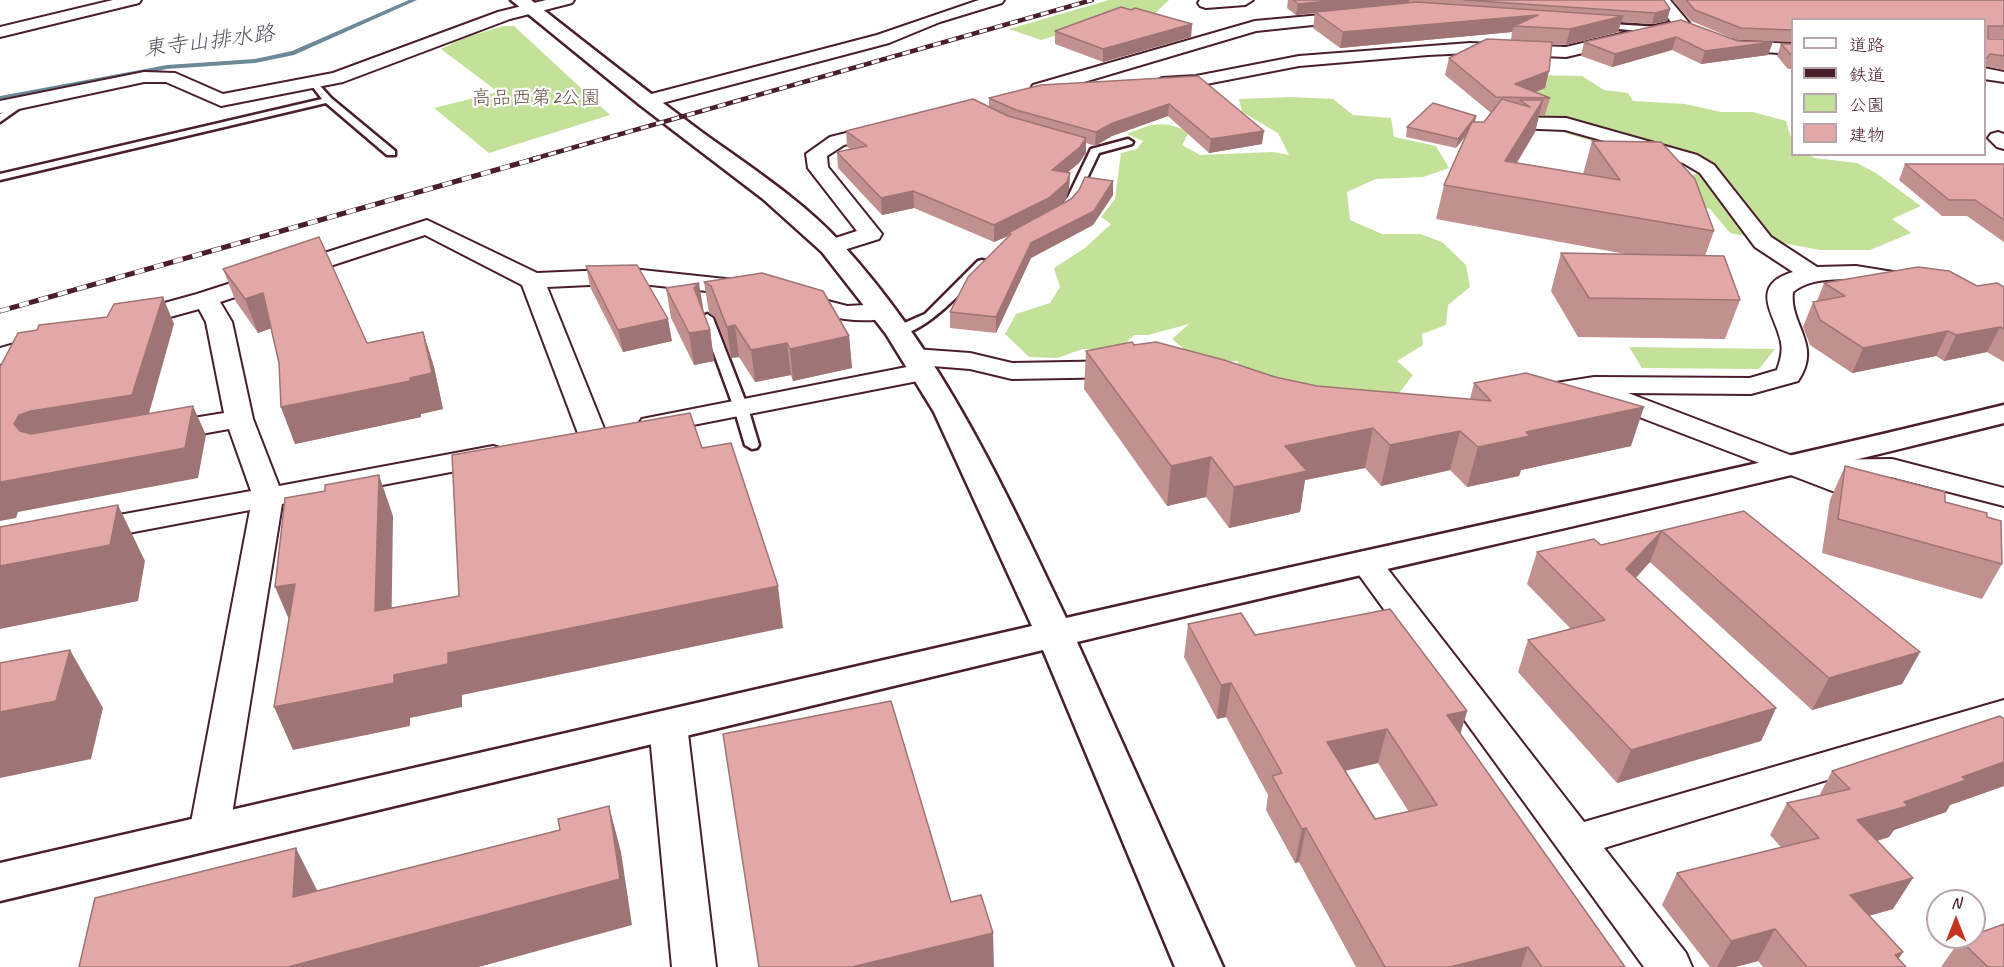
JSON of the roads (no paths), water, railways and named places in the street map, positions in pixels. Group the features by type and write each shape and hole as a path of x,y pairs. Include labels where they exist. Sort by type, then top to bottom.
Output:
{"street":[{"path":"0,107 144,77 169,77 221,100 337,78 430,45 526,4 566,0"},
{"path":"647,101 883,39 934,19 996,0"},
{"path":"1206,3 1245,0"},
{"path":"1662,0 1682,24 1679,25"},
{"path":"0,32 125,1"},
{"path":"526,4 647,101 771,194 831,247 890,322 949,412 976,464 1055,634 1199,967"},
{"path":"1281,7 1300,21"},
{"path":"1017,95 1265,24 1376,15"},
{"path":"1265,24 1297,41"},
{"path":"1142,85 1196,81 1299,61 1428,50 1470,48 1566,52 1679,25 1699,35"},
{"path":"1716,41 1736,46 1791,49"},
{"path":"1986,73 2004,77"},
{"path":"1040,88 1120,85"},
{"path":"831,247 871,234 818,168 816,154 837,141 908,123"},
{"path":"1482,132 1489,123 1566,124 1690,159 1707,169 1763,242 1812,274"},
{"path":"103,327 206,299 427,227 533,281 575,276 632,276 769,292 846,314 890,322"},
{"path":"1507,401 1563,388 1585,386 1750,386 1790,375 1796,343 1779,304 1782,290 1787,286 1812,274 1837,271 1929,285"},
{"path":"533,281 602,434 741,408 919,365 970,361 1021,372 1153,370"},
{"path":"206,299 219,322 239,419 268,497 209,832"},
{"path":"0,356 69,337"},
{"path":"1585,386 1791,467 1903,508"},
{"path":"0,882 1365,561 1791,467 2004,414"},
{"path":"137,437 239,419"},
{"path":"58,537 525,449"},
{"path":"1791,467 1892,468 2004,497"},
{"path":"1365,561 1670,967"},
{"path":"1575,841 2004,713"},
{"path":"668,725 694,967"}],"lane":[{"path":"1589,24 1659,30"},
{"path":"314,82 328,100 391,153"},
{"path":"0,177 328,100"},
{"path":"0,119 22,103"},
{"path":"1053,219 1073,201 1090,150 1128,142"},
{"path":"890,322 929,317 987,259"},
{"path":"707,318 752,444"}],"waterway":[{"name":"東寺山排水路","path":"0,98 167,67 255,61 294,53 414,0"}],"railway":[{"path":"533,159 1092,0"},
{"path":"0,311 538,158"}],"park label":[{"name":"高品西第2公園","path":"536,99"}]}
